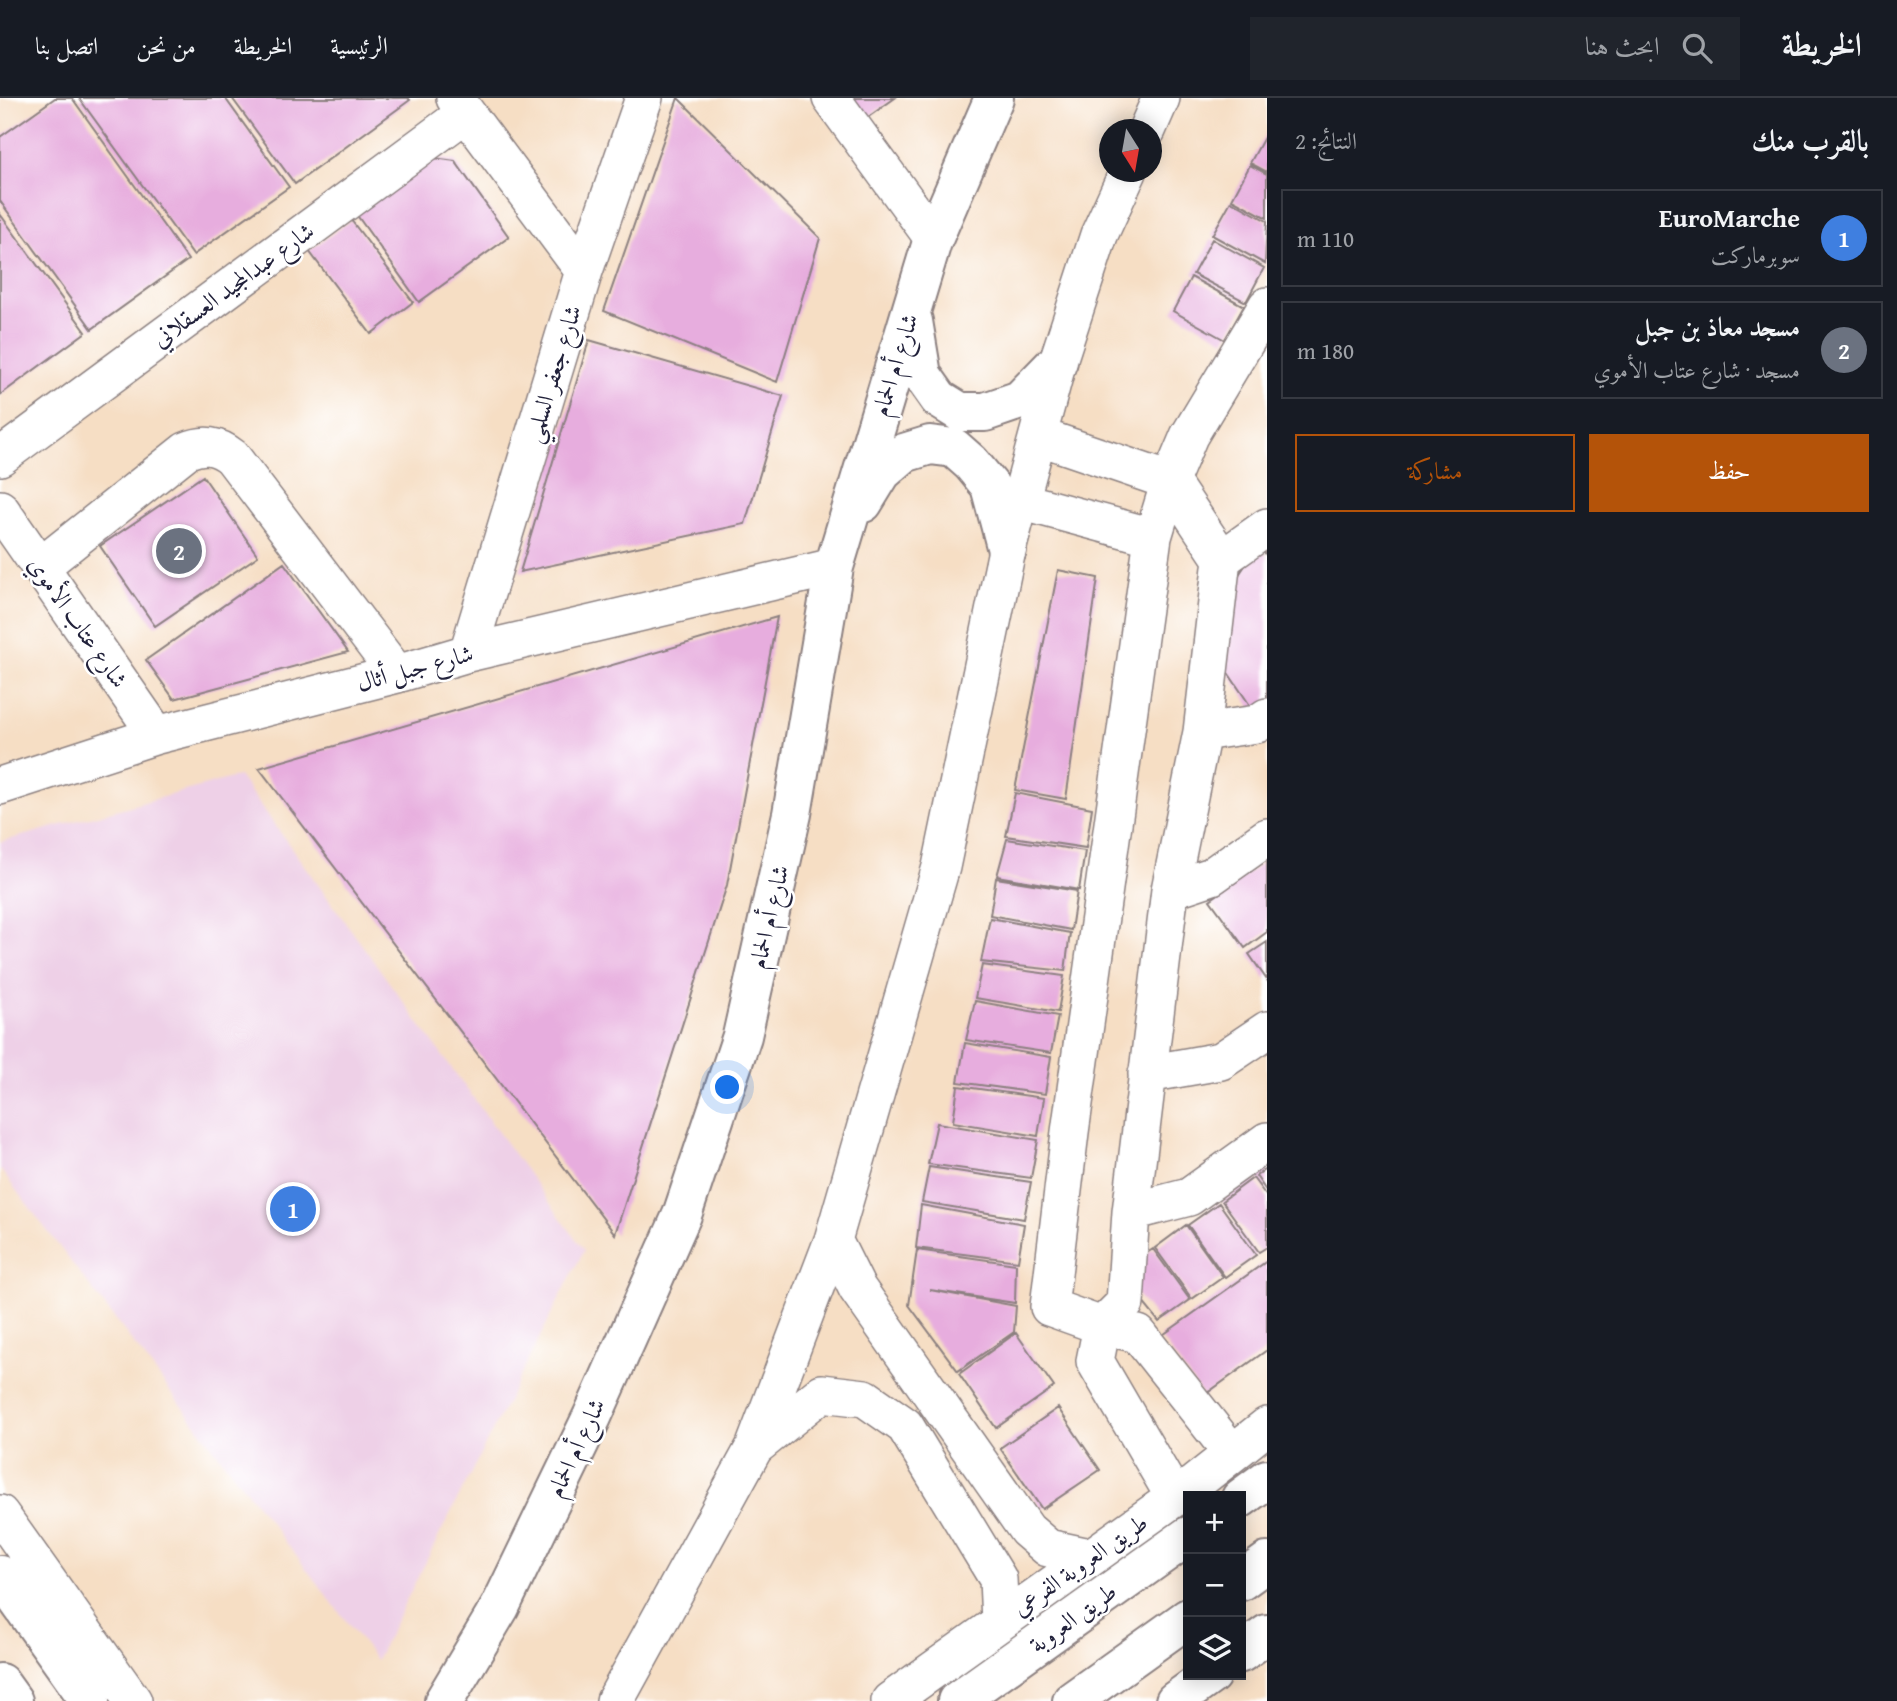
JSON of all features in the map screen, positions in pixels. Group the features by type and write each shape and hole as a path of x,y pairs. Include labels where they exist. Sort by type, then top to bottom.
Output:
{"main road":[{"name":"شارع أم الحمام","path":"444,1701 500,1607 592,1417 682,1215 742,1036 792,814 834,567 933,238 994,98"},
{"path":"912,308 922,375 939,399 960,412 985,412 1020,400 1058,361"},
{"path":"847,525 882,472 904,453 930,445 954,448 990,486 1007,550"},
{"path":"1246,1494 1267,1479"},
{"name":"طريق العروبة","path":"957,1701 1183,1540"},
{"path":"1246,1577 1267,1562"},
{"path":"0,1575 90,1701"},
{"path":"1072,1701 1183,1622"},
{"path":"1246,1649 1267,1634"},
{"path":"1174,1701 1204,1680"},
{"path":"0,1682 13,1701"}],"street":[{"name":"شارع جعفر السلمي","path":"468,653 584,271 644,98"},
{"path":"831,98 933,238"},
{"path":"1152,119 1161,98"},
{"path":"460,106 584,271"},
{"name":"شارع عبدالمجيد العسقلاني","path":"0,457 460,106"},
{"path":"615,1701 754,1448 833,1240 942,867 1007,550 1058,361 1099,235 1123,182"},
{"path":"1232,1453 1138,1334 1102,1326 1049,1307 1070,1132 1153,537 1170,481 1189,436 1267,306"},
{"path":"1038,436 1170,481 1222,559 1202,732 1170,890 1131,1212 1125,1303 1102,1326 1095,1361 1175,1498"},
{"path":"40,567 186,451 198,445 222,449 232,457 397,674"},
{"path":"1020,501 1153,537"},
{"name":"شارع عتاب الأموي","path":"0,509 157,735"},
{"path":"1222,559 1267,527"},
{"name":"شارع جبل أثال","path":"0,786 157,735 397,674 468,653 834,567"},
{"path":"1202,732 1257,724 1267,717"},
{"path":"1170,890 1212,877 1267,837"},
{"path":"1147,1074 1221,1062 1267,1030"},
{"path":"1131,1212 1189,1197 1267,1141"},
{"path":"833,1240 857,1288 1027,1530 1048,1548 1090,1557"},
{"path":"754,1448 822,1394 865,1398 905,1426 998,1579 1000,1621"},
{"name":"طريق العروبة الفرعي","path":"890,1701 1175,1498 1267,1426"},
{"path":"0,1514 133,1701"}],"shaded area":[{"path":"239,776 584,1250 376,1660 0,1169 0,842"}],"building":[{"path":"55,98 72,98 188,260 92,329 0,201 0,137"},
{"path":"79,98 225,98 289,187 193,255"},
{"path":"232,98 408,98 410,100 295,184"},
{"path":"678,98 820,238 777,382 604,311"},
{"path":"844,98 895,98 861,122"},
{"path":"1267,132 1267,172 1250,163"},
{"path":"434,158 455,161 509,237 419,302 356,214"},
{"path":"1250,165 1267,174 1267,218 1232,199"},
{"path":"1231,201 1267,221 1265,264 1212,235"},
{"path":"0,214 86,332 0,395"},
{"path":"351,220 413,302 371,334 309,251"},
{"path":"1212,239 1264,268 1246,302 1193,274"},
{"path":"1191,277 1244,306 1225,340 1173,311"},
{"path":"589,340 783,396 745,524 520,572"},
{"path":"203,476 258,556 155,626 100,546"},
{"path":"1263,551 1267,556 1267,706 1256,714 1218,658 1227,593 1246,564"},
{"path":"284,563 348,652 174,699 146,660"},
{"path":"1058,570 1098,578 1066,799 1015,790"},
{"path":"777,617 727,885 615,1234 259,768"},
{"path":"1015,793 1092,808 1086,848 1006,836"},
{"path":"1007,839 1085,851 1079,890 997,876"},
{"path":"1267,860 1267,932 1245,948 1210,900"},
{"path":"996,878 1077,891 1071,930 990,915"},
{"path":"990,918 1070,933 1065,971 981,962"},
{"path":"1267,942 1267,980 1249,954"},
{"path":"982,965 1064,976 1058,1012 975,998"},
{"path":"975,1001 1058,1016 1051,1053 966,1040"},
{"path":"965,1043 1051,1057 1045,1094 958,1082"},
{"path":"958,1086 1044,1098 1038,1136 953,1122"},
{"path":"937,1123 1038,1140 1031,1178 928,1164"},
{"path":"929,1167 1031,1182 1024,1219 922,1202"},
{"path":"1267,1168 1267,1192 1256,1176"},
{"path":"1253,1178 1267,1197 1267,1247 1259,1252 1222,1201"},
{"path":"1219,1203 1256,1255 1225,1277 1188,1225"},
{"path":"921,1205 1024,1224 1018,1261 916,1248"},
{"path":"1186,1225 1223,1277 1192,1299 1155,1248"},
{"path":"1153,1249 1190,1300 1159,1322 1133,1290 1136,1260"},
{"path":"917,1250 1016,1264 1015,1303 930,1290 1016,1306 1014,1332 958,1371 909,1305"},
{"path":"1267,1261 1267,1350 1203,1396 1160,1337"},
{"path":"1016,1333 1054,1387 996,1428 959,1374"},
{"path":"1058,1408 1100,1470 1042,1509 1000,1448"}],"place":[{"name":"مسجد معاذ بن جبل","path":"179,551"},
{"name":"EuroMarche","path":"293,1209"}]}
